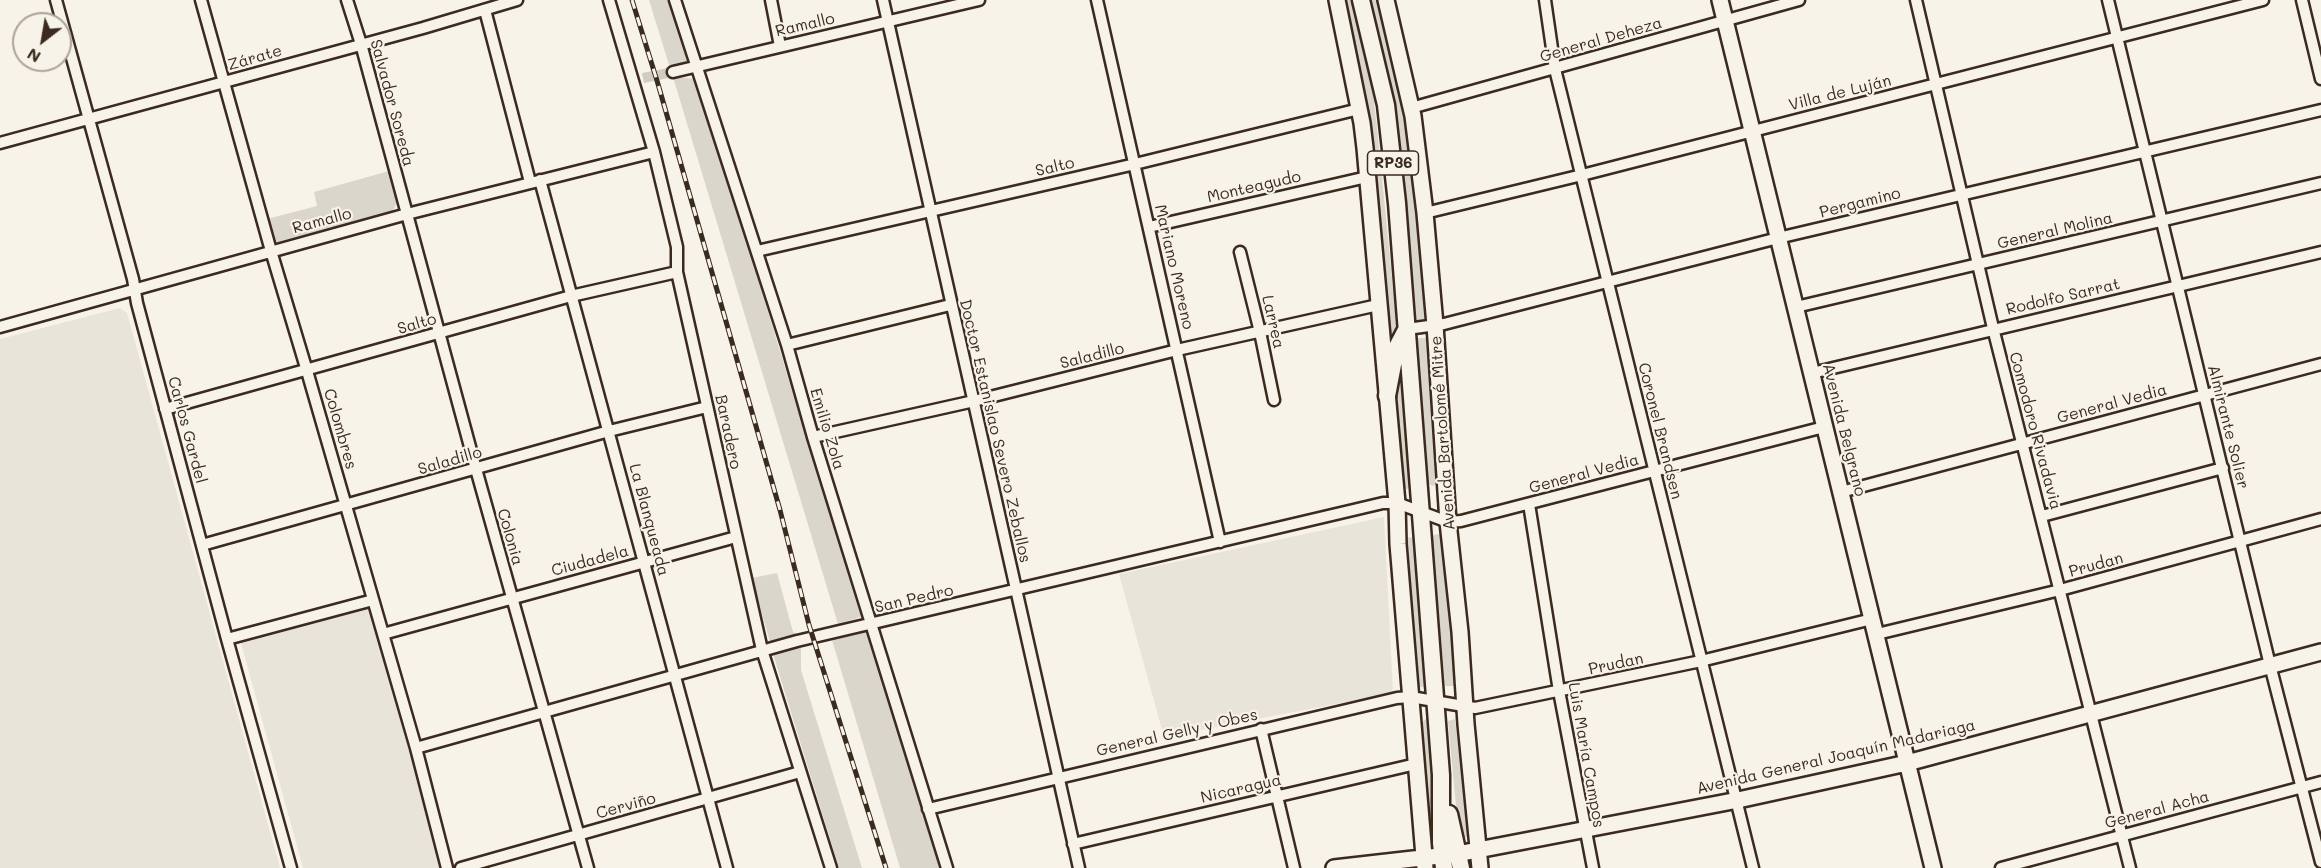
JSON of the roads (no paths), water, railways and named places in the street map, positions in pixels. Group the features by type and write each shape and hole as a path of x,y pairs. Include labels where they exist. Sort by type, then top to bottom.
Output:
{"main road":[{"name":"Avenida Bartolomé Mitre","path":"1361,0 1388,118 1422,512 1441,775 1451,862"},
{"path":"1387,396 1396,349 1407,329"}],"street":[{"name":"Carlos Gardel","path":"56,0 135,288 137,303 227,639 291,868"},
{"name":"Colombres","path":"201,0 271,251 416,748 447,868"},
{"name":"Salvador Soreda","path":"347,0 407,214"},
{"name":"Zárate","path":"0,143 423,28 517,0"},
{"name":"Baradero","path":"609,0 639,79 677,248 677,272 762,650 831,868"},
{"name":"Emilio Zola","path":"675,0 787,345 813,438 947,868"},
{"path":"771,0 780,46"},
{"name":"Doctor Estanislao Severo Zeballos","path":"883,0 950,305 974,401 1079,868"},
{"name":"Ramallo","path":"673,72 979,0"},
{"name":"Mariano Moreno","path":"1097,0 1220,542"},
{"path":"1337,0 1359,109 1367,177 1397,503 1398,544 1425,863"},
{"name":"Avenida Bartolomé Mitre","path":"1386,0 1411,108 1425,213 1448,522 1460,632 1479,868"},
{"name":"Coronel Brandsen","path":"1545,0 1555,69 1754,868"},
{"name":"Avenida Belgrano","path":"1719,0 1933,868"},
{"name":"General Deheza","path":"1411,108 1799,0"},
{"name":"Comodoro Rivadavia","path":"1916,0 1978,264 2130,868"},
{"name":"Almirante Solier","path":"2108,0 2270,665 2321,862"},
{"name":"Villa de Luján","path":"1425,213 1582,175 2263,0"},
{"path":"2302,0 2321,79"},
{"name":"La Blanqueada","path":"485,10 609,431 726,868"},
{"name":"Salto","path":"757,251 1135,164 1359,109"},
{"name":"Pergamino","path":"1407,329 1435,325 1778,238 2321,110"},
{"name":"Ramallo","path":"0,327 407,214 654,152"},
{"name":"Monteagudo","path":"1149,227 1367,177"},
{"name":"General Molina","path":"1796,307 2321,183"},
{"name":"Colonia","path":"407,214 588,868"},
{"name":"Larrea","path":"1240,252 1274,400"},
{"name":"Rodolfo Sarrat","path":"1812,373 2321,252"},
{"name":"Salto","path":"165,409 571,296 677,272"},
{"path":"787,345 950,305"},
{"name":"Saladillo","path":"813,438 974,401 1177,350 1378,305"},
{"name":"General Vedia","path":"1841,492 2321,364"},
{"name":"Saladillo","path":"202,545 609,431 707,407"},
{"name":"General Vedia","path":"1448,522 1461,521 1529,504 1824,427"},
{"path":"2042,516 2223,468"},
{"name":"San Pedro","path":"416,748 762,650 1383,503 1397,503 1422,512"},
{"name":"Luis María Campos","path":"1529,504 1559,691 1593,868"},
{"path":"1422,512 1448,522"},
{"name":"Prudan","path":"1877,634 2060,591 2321,519"},
{"name":"Ciudadela","path":"383,634 736,537"},
{"path":"227,639 373,600"},
{"name":"Prudan","path":"1435,701 1475,708 1701,662 1872,619"},
{"name":"Avenida General Joaquín Madariaga","path":"1334,868 1451,862 1479,850 1738,800 1907,763 2321,652"},
{"name":"General Gelly y Obes","path":"928,809 1396,698 1435,701"},
{"path":"1260,729 1294,868"},
{"name":"Nicaragua","path":"1073,844 1416,764"},
{"name":"Cerviño","path":"461,868 800,772"},
{"name":"General Acha","path":"2001,868 2321,782"}],"tunnel":[{"path":"643,78 673,72"}],"railway":[{"path":"632,0 780,510 809,625 886,868"}]}
